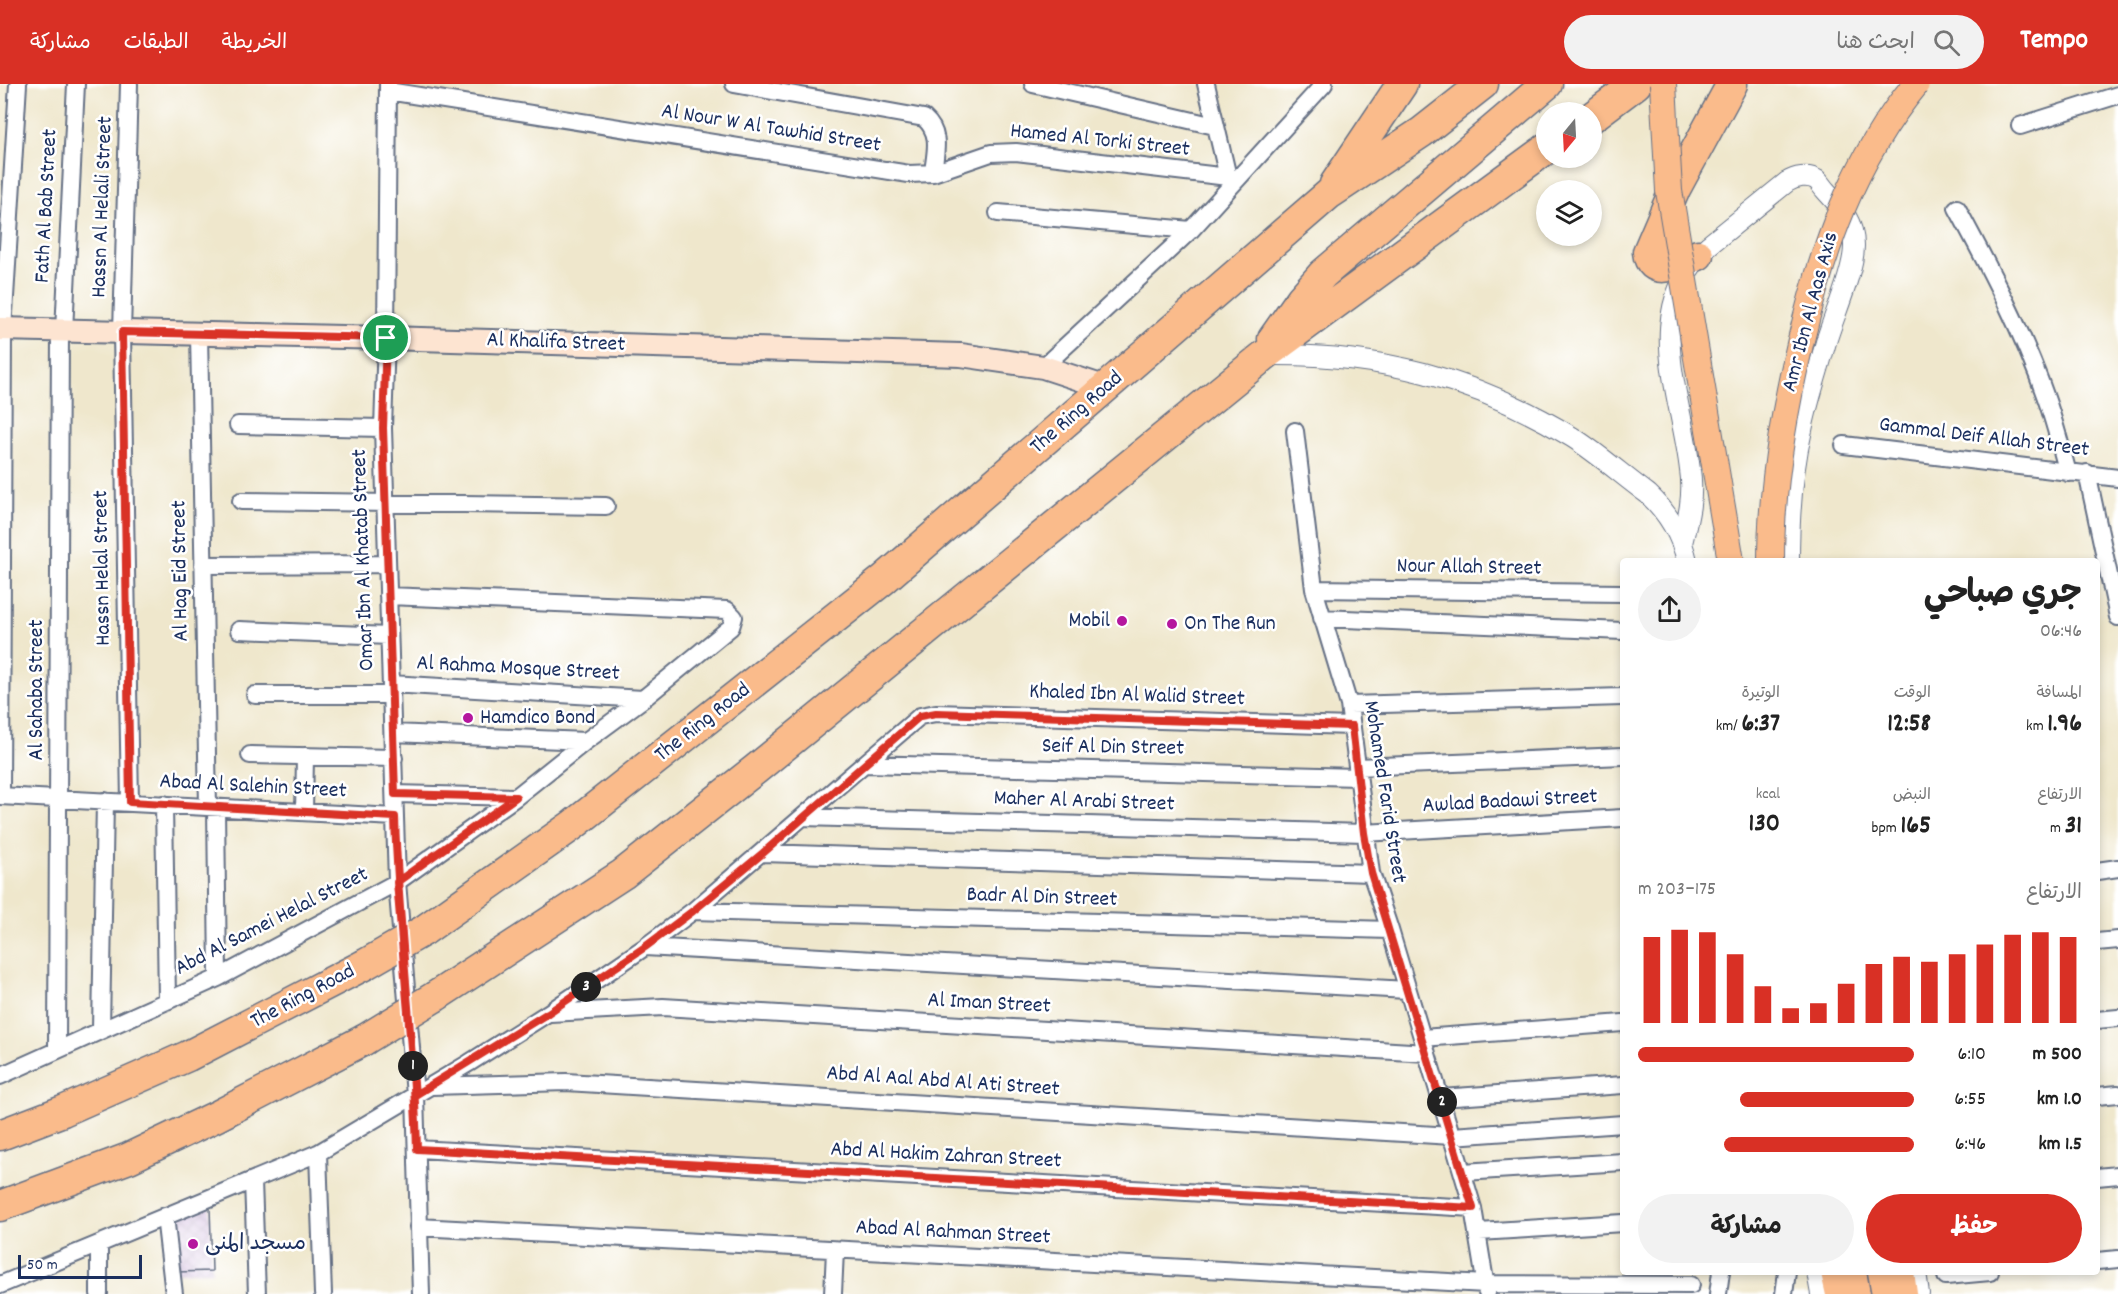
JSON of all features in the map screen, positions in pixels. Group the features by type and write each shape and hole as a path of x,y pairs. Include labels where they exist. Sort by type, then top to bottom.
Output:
{"highway":[{"name":"The Ring Road","path":"1329,194 1402,84"},
{"name":"The Ring Road","path":"0,1135 63,1111 188,1056 364,965 423,931 573,825 874,587 1329,194 1422,132 1483,84"},
{"path":"1265,355 1281,325 1323,274 1547,84"},
{"path":"1602,110 1636,84"},
{"path":"1698,255 1660,268 1653,265 1648,252 1676,189 1732,84"},
{"path":"0,1206 129,1158 217,1116 364,1040 436,996 623,874 1265,355 1536,156"}],"main road":[{"path":"1663,84 1669,191 1730,558"},
{"name":"Amr Ibn Al Aas Axis","path":"1772,558 1774,488 1779,450 1795,363 1826,248 1855,177 1887,122 1916,84"},
{"name":"Al Khalifa Street","path":"2,329 961,355 1043,367 1107,388"},
{"path":"1835,1275 1839,1294"},
{"path":"1854,1275 1857,1294"},
{"path":"1882,1275 1885,1294"},
{"path":"1901,1275 1904,1294"}],"street":[{"path":"0,796 2,329 18,84"},
{"name":"Fath Al Bab Street","path":"62,331 76,84"},
{"name":"Hassn Al Helali Street","path":"122,332 129,84"},
{"path":"734,84 924,118 932,125 936,135 933,173"},
{"path":"1033,84 1215,126"},
{"path":"1206,84 1230,181"},
{"path":"1043,367 1191,230 1230,181 1324,84"},
{"name":"Al Nour W Al Tawhid Street","path":"388,88 909,174 933,173 968,160"},
{"name":"Omar Ibn Al Khatab Street","path":"388,88 383,428 385,502 397,882 415,1095 421,1294"},
{"path":"2020,126 2118,95"},
{"name":"Hamed Al Torki Street","path":"968,160 991,153 1016,152 1230,181"},
{"path":"1684,552 1691,472 1670,350 1671,307 1682,279 1698,255 1787,182 1799,177 1818,181 1841,206 1853,232 1854,246 1852,260 1828,335 1802,430 1793,490 1789,558"},
{"path":"1957,208 1995,279 2046,398 2068,473"},
{"path":"998,213 1191,230"},
{"name":"Al Sahaba Street","path":"57,1050 62,331"},
{"name":"Hassn Helal Street","path":"122,332 130,802"},
{"name":"Al Hag Eid Street","path":"199,334 203,565 218,978"},
{"path":"1265,355 1300,354 1371,360 1418,370 1475,388 1542,420 1574,439 1659,505 1676,529 1684,552"},
{"path":"238,425 383,428"},
{"name":"Mohamed Farid Street","path":"1296,432 1314,589 1349,705 1371,873 1473,1208 1479,1232 1486,1289"},
{"name":"Gammal Deif Allah Street","path":"1844,445 2118,478"},
{"path":"2087,473 2118,617"},
{"path":"241,501 606,506"},
{"path":"203,565 387,564"},
{"name":"Nour Allah Street","path":"1314,589 1620,593"},
{"name":"Abd Al Samei Helal Street","path":"0,1076 218,978 397,882 516,797 643,699 731,627 734,617 727,610 388,596"},
{"path":"1322,618 1620,631"},
{"path":"239,630 389,636"},
{"name":"Al Rahma Mosque Street","path":"255,695 391,690 643,699"},
{"path":"1349,705 1620,697"},
{"name":"Khaled Ibn Al Walid Street","path":"866,764 920,716 936,713 1352,726"},
{"path":"393,733 586,741"},
{"path":"250,755 394,758"},
{"path":"304,812 305,756"},
{"name":"Seif Al Din Street","path":"866,764 1357,772 1620,756"},
{"path":"0,1285 318,1153 430,1086 548,1013 645,947 693,911 866,764"},
{"path":"395,794 516,797"},
{"name":"Abad Al Salehin Street","path":"0,796 395,817"},
{"path":"101,1030 105,801"},
{"path":"164,804 167,1001"},
{"name":"Maher Al Arabi Street","path":"803,817 1364,833"},
{"name":"Awlad Badawi Street","path":"1364,833 1620,818"},
{"path":"763,853 1371,873"},
{"path":"2100,871 2118,868"},
{"name":"Badr Al Din Street","path":"693,911 1390,930"},
{"path":"2100,937 2118,940"},
{"path":"645,947 1407,990"},
{"name":"Al Iman Street","path":"548,1013 663,1007 1424,1046 1620,1023"},
{"path":"2100,1020 2118,1018"},
{"name":"Abd Al Aal Abd Al Ati Street","path":"430,1086 566,1082 1452,1136 1620,1124"},
{"path":"1441,1098 1620,1085"},
{"path":"2100,1096 2118,1095"},
{"name":"Abd Al Hakim Zahran Street","path":"417,1149 1473,1208"},
{"path":"318,1153 323,1294"},
{"path":"1463,1172 1620,1161"},
{"path":"2100,1177 2118,1175"},
{"path":"253,1181 256,1294"},
{"path":"165,1216 174,1294"},
{"path":"1479,1232 1620,1223"},
{"name":"Abad Al Rahman Street","path":"418,1227 1486,1289 1691,1285"},
{"path":"99,1245 99,1294"},
{"path":"833,1294 835,1250"},
{"path":"2100,1261 2118,1259"},
{"path":"1718,1294 1721,1275"},
{"path":"1785,1294 1787,1275"},
{"path":"1818,1275 1821,1294"},
{"path":"1916,1275 1919,1294"},
{"path":"1946,1276 1957,1275"},
{"path":"23,1276 24,1294"}],"building":[{"name":"مسجد المنى","path":"210,1207 212,1271 176,1272 174,1217"}],"place":[{"name":"Mobil","path":"1122,621"},
{"name":"On The Run","path":"1172,624"},
{"name":"Hamdico Bond","path":"468,718"},
{"name":"مسجد المنى","path":"193,1244"}],"route":[{"path":"386,338 122,332 130,802 395,817 397,882 410,1035 415,1095 417,1149 1473,1208 1371,873 1364,833 1352,726 936,713 920,716 693,911 645,947 548,1013 415,1095 397,882 516,797 395,794 383,428 386,338"}]}
